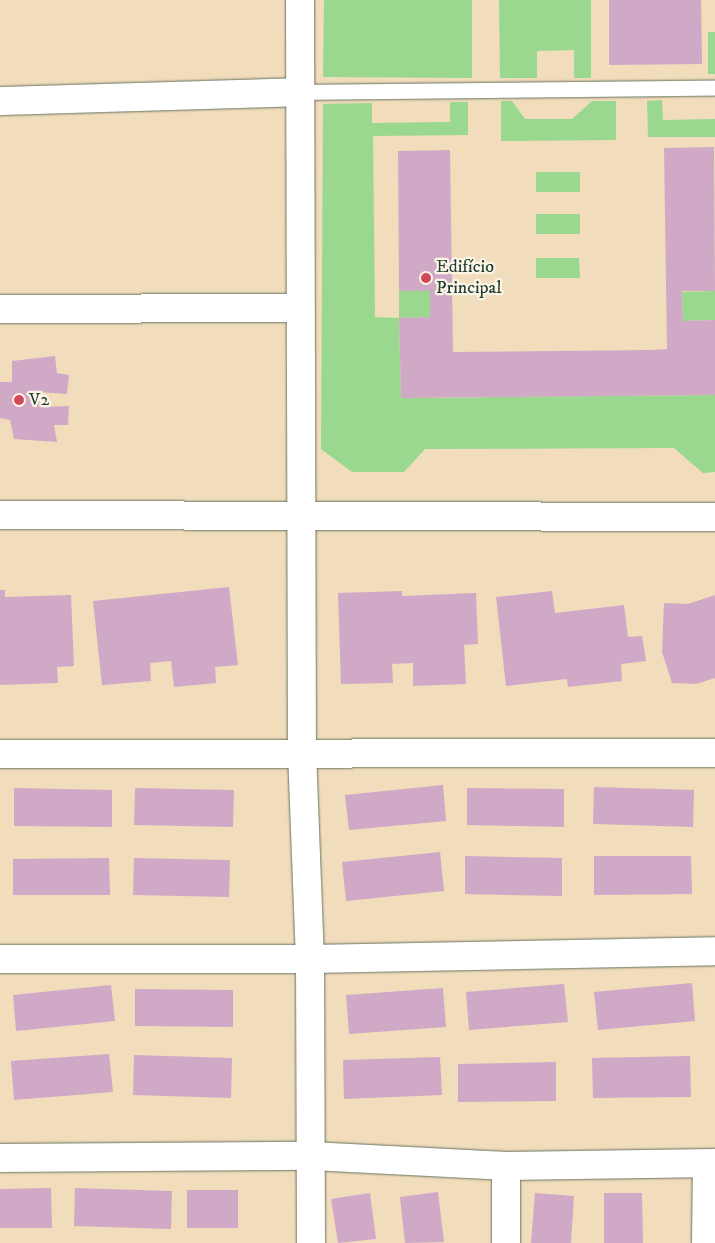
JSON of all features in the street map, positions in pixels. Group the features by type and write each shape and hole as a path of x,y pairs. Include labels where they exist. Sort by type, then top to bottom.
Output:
{"street":[{"path":"300,0 302,752 310,959 311,1243"},
{"path":"0,102 300,92"},
{"path":"0,309 300,308"},
{"path":"0,515 715,517"},
{"path":"0,754 302,752 715,753"},
{"path":"0,959 310,959 715,951"},
{"path":"0,1158 312,1156 506,1166 711,1163 706,1243"},
{"path":"506,1166 506,1243"}],"lane":[{"path":"300,92 715,88"}],"green space":[{"path":"324,0 472,0 472,78 323,77"},
{"path":"499,0 591,0 591,78 574,78 574,50 537,51 537,78 500,78"},
{"path":"708,32 715,32 715,74 708,74"},
{"path":"662,100 663,120 715,119 715,137 648,137 647,101"},
{"path":"501,101 512,101 525,119 572,119 592,101 616,101 616,140 501,141"},
{"path":"450,102 468,102 468,135 373,136 375,317 399,318 401,398 715,395 715,472 703,473 674,448 425,449 404,472 352,472 321,449 323,104 372,103 372,123 450,122"},
{"path":"536,172 580,172 580,192 536,192"},
{"path":"536,214 580,214 580,234 536,234"},
{"path":"536,258 579,258 580,278 536,278"},
{"path":"399,291 430,291 430,317 399,318"},
{"path":"715,291 715,320 683,321 682,292"}],"building":[{"path":"609,0 701,0 702,64 609,65"},
{"name":"Edifício Principal","path":"714,147 715,291 682,291 683,321 715,320 715,395 401,398 399,318 430,317 430,291 399,291 398,151 450,150 453,352 649,350 667,349 664,148"},
{"name":"V2","path":"55,356 57,373 69,375 67,394 38,392 40,407 69,406 68,425 54,425 57,442 14,439 10,420 0,418 0,382 12,382 12,361"},
{"path":"229,587 238,665 215,667 216,683 174,687 171,661 150,663 151,681 102,685 93,601"},
{"path":"0,590 5,590 5,597 71,595 74,666 57,667 58,683 0,685"},
{"path":"402,591 402,596 476,593 478,644 464,645 466,684 413,686 413,663 392,664 393,683 341,684 338,593"},
{"path":"552,591 555,613 624,605 628,637 642,636 646,661 621,664 622,681 568,687 567,679 506,686 496,597"},
{"path":"715,595 715,678 696,684 672,683 662,652 664,603 688,604"},
{"path":"443,785 446,821 349,830 345,795"},
{"path":"594,787 694,790 693,827 593,824"},
{"path":"14,788 112,790 112,827 14,826"},
{"path":"135,788 234,790 233,827 134,825"},
{"path":"467,788 564,789 564,827 467,825"},
{"path":"440,852 444,891 346,901 342,862"},
{"path":"465,856 562,858 562,896 465,894"},
{"path":"594,856 691,856 692,894 594,895"},
{"path":"109,858 110,895 13,895 13,859"},
{"path":"134,858 230,860 229,897 133,895"},
{"path":"692,983 695,1021 598,1030 594,992"},
{"path":"564,984 568,1022 469,1030 466,992"},
{"path":"111,985 115,1021 16,1031 13,995"},
{"path":"443,988 446,1027 349,1034 346,995"},
{"path":"135,989 233,990 233,1027 135,1026"},
{"path":"109,1054 113,1092 14,1100 11,1061"},
{"path":"134,1055 232,1058 231,1098 133,1095"},
{"path":"690,1056 691,1097 593,1098 592,1058"},
{"path":"440,1057 442,1095 344,1099 343,1060"},
{"path":"556,1062 556,1101 458,1102 458,1064"},
{"path":"51,1188 52,1228 0,1228 0,1189"},
{"path":"75,1188 172,1191 171,1229 74,1226"},
{"path":"187,1190 238,1190 238,1228 187,1228"},
{"path":"438,1192 444,1242 405,1243 400,1197"},
{"path":"370,1193 376,1239 338,1243 331,1199"},
{"path":"535,1193 574,1196 571,1243 531,1243"},
{"path":"604,1193 642,1193 643,1243 604,1243"}],"place":[{"name":"Edifício Principal","path":"426,278"},
{"name":"V2","path":"19,400"}]}
